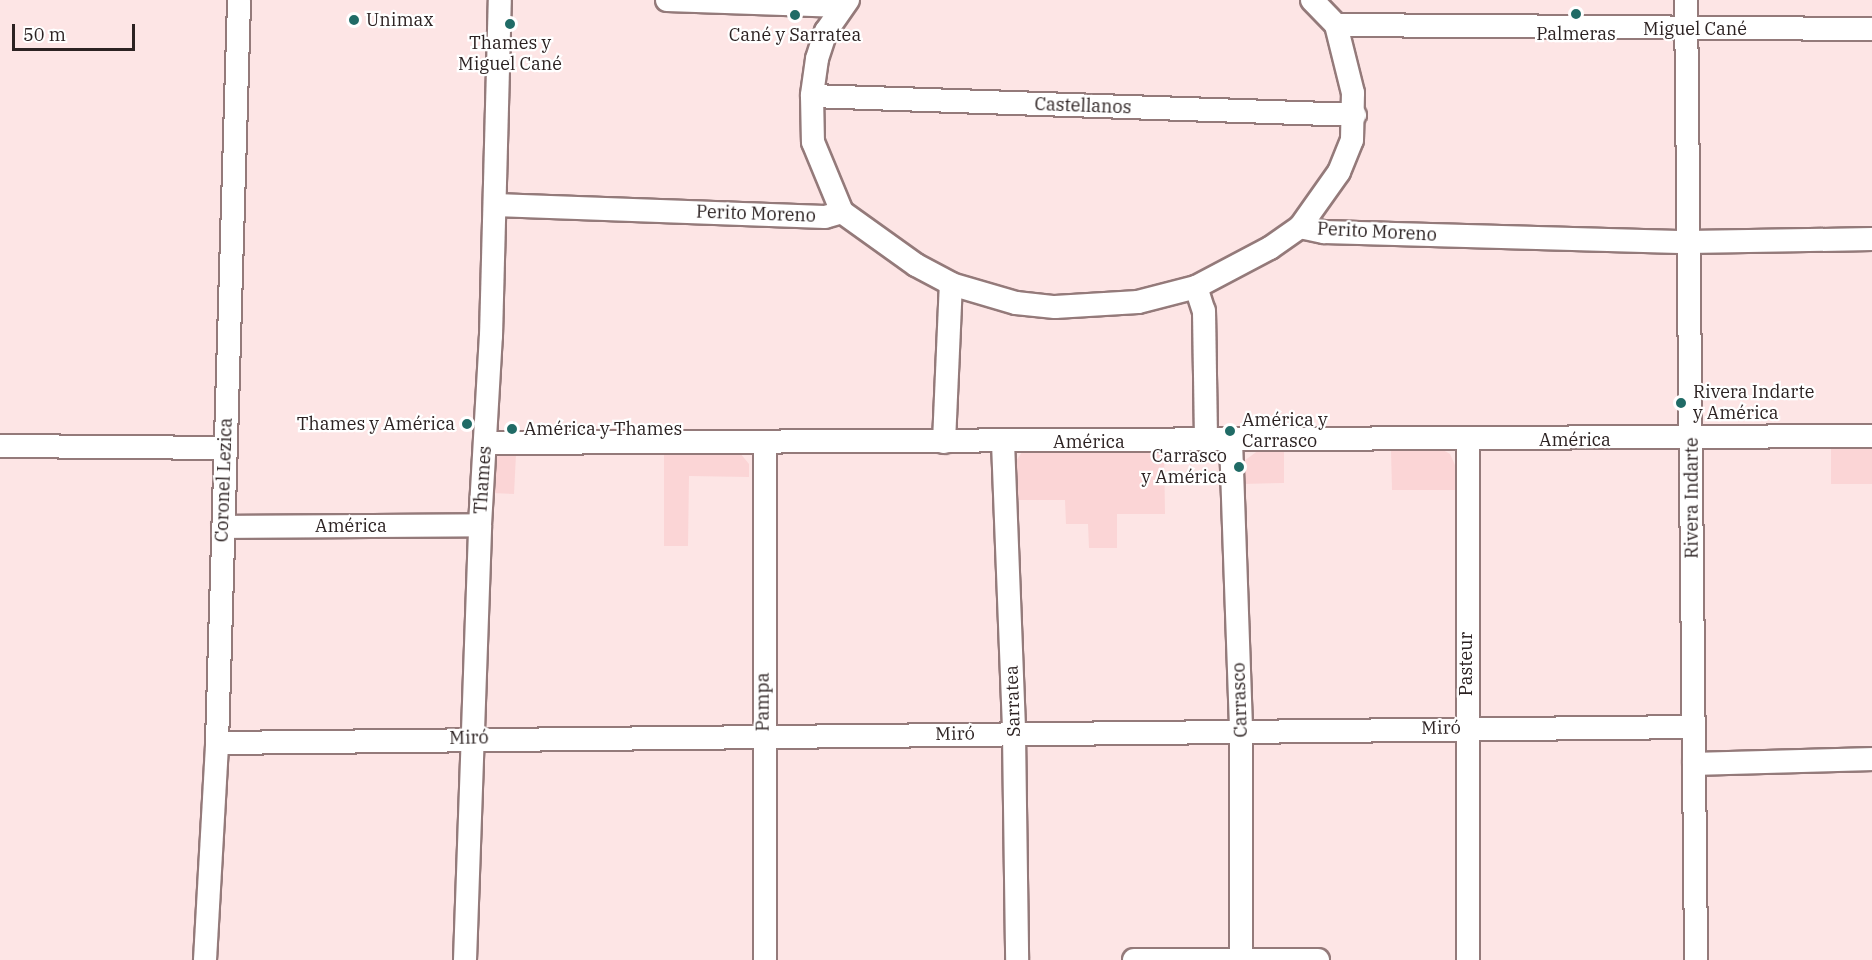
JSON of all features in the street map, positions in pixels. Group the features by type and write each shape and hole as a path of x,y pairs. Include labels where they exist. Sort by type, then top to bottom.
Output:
{"street":[{"name":"Coronel Lezica","path":"205,960 216,742 239,0"},
{"name":"Thames","path":"465,960 480,525 495,205 500,0"},
{"path":"667,0 845,3"},
{"path":"1300,227 1347,158 1355,115 1350,75 1336,25 1312,0"},
{"name":"Rivera Indarte","path":"1686,0 1696,960"},
{"path":"842,212 813,142 812,96 817,59 826,31 845,3"},
{"name":"Miguel Cané","path":"1336,25 1686,30 1872,29"},
{"name":"Castellanos","path":"812,96 1355,115"},
{"name":"Perito Moreno","path":"495,205 825,217 842,212 916,265 951,284 1016,303 1093,308 1138,302 1196,286 1270,248 1300,227 1324,232 1688,242 1872,239"},
{"path":"944,442 951,284"},
{"path":"1196,286 1204,311 1206,441"},
{"name":"América","path":"485,443 1692,439 1872,436"},
{"name":"Pasteur","path":"1468,440 1466,728 1468,960"},
{"name":"Carrasco","path":"1231,441 1241,730 1241,959"},
{"name":"Sarratea","path":"1003,442 1014,734 1017,960"},
{"name":"Pampa","path":"765,443 762,736 765,960"},
{"path":"0,446 225,448"},
{"name":"América","path":"223,527 480,525"},
{"name":"Miró","path":"216,742 1694,727"},
{"path":"1694,764 1872,759"},
{"path":"1134,960 1318,960"}],"shaded area":[{"path":"1831,445 1872,446 1872,484 1831,484"},
{"path":"1164,448 1165,514 1117,514 1117,548 1089,548 1088,524 1066,524 1065,500 1014,500 1014,464 1024,449"},
{"path":"1259,450 1284,450 1284,483 1242,484 1244,461"},
{"path":"1391,450 1443,450 1450,454 1455,465 1455,490 1392,490"},
{"path":"664,453 740,453 749,464 749,477 689,476 688,546 664,546"},
{"path":"502,454 516,454 514,494 490,493 494,459"}],"place":[{"name":"Palmeras","path":"1576,14"},
{"name":"Cané y Sarratea","path":"795,15"},
{"name":"Unimax","path":"354,20"},
{"name":"Thames y Miguel Cané","path":"510,24"},
{"name":"Rivera Indarte y América","path":"1681,403"},
{"name":"Thames y América","path":"467,424"},
{"name":"América y Thames","path":"512,429"},
{"name":"América y Carrasco","path":"1230,431"},
{"name":"Carrasco y América","path":"1239,467"}]}
